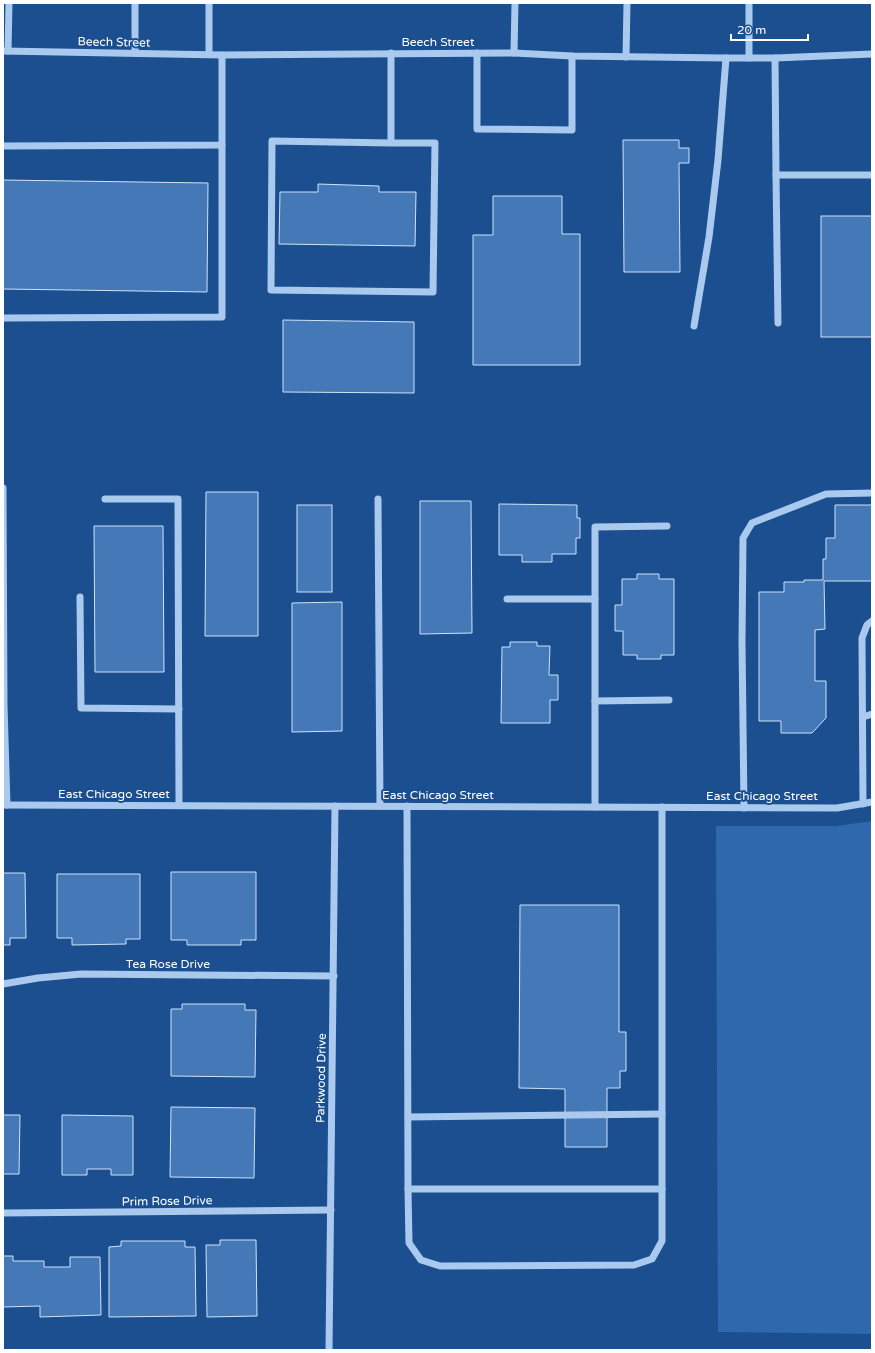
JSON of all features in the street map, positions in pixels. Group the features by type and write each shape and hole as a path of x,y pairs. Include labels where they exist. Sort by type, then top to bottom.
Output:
{"street":[{"path":"6,51 9,3"},
{"path":"135,3 135,53"},
{"path":"209,3 209,54"},
{"path":"514,53 515,3"},
{"path":"626,57 627,3"},
{"path":"749,3 749,58"},
{"name":"Beech Street","path":"6,51 222,55 514,53 572,56 726,58 775,58 872,54"},
{"path":"391,53 391,143"},
{"path":"477,53 477,129 572,130 572,56"},
{"path":"3,318 222,317 222,55"},
{"path":"694,326 709,237 716,176 726,58"},
{"path":"775,58 778,323"},
{"path":"272,141 391,143 435,143 433,292 271,290 272,141"},
{"path":"3,146 222,145"},
{"path":"776,175 872,175"},
{"path":"3,488 3,705 5,804"},
{"path":"744,808 742,642 743,538 752,523 826,494 872,493"},
{"path":"105,499 178,498 179,805"},
{"path":"378,499 380,806"},
{"path":"595,807 595,527 667,526"},
{"path":"80,597 81,708 179,709"},
{"path":"507,598 595,599"},
{"path":"863,804 862,638 868,625 872,621"},
{"path":"595,701 669,700"},
{"path":"863,717 872,714"},
{"name":"East Chicago Street","path":"5,804 837,808 872,802"},
{"name":"Parkwood Drive","path":"329,1350 335,806"},
{"path":"408,806 409,1243 421,1260 440,1266 634,1265 652,1259 662,1241 662,807"},
{"name":"Tea Rose Drive","path":"3,984 38,978 81,974 334,976"},
{"path":"408,1117 662,1114"},
{"path":"408,1189 662,1189"},
{"name":"Prim Rose Drive","path":"3,1213 331,1210"}],"shaded area":[{"path":"872,821 872,1334 718,1332 716,826 836,826"}],"building":[{"path":"623,140 679,140 679,148 689,148 689,163 679,163 680,272 624,272"},
{"path":"3,180 208,183 207,292 3,289"},
{"path":"318,184 379,186 379,192 416,192 415,246 279,244 280,192 318,192"},
{"path":"493,196 562,196 562,234 580,234 580,365 473,365 473,235 493,235"},
{"path":"821,216 872,216 872,337 821,337"},
{"path":"283,320 414,322 414,393 283,392"},
{"path":"206,492 258,492 258,636 205,636"},
{"path":"420,501 471,501 472,633 420,634"},
{"path":"499,504 577,505 577,518 580,518 580,538 576,538 576,554 552,554 552,562 522,562 522,555 499,555"},
{"path":"297,505 332,505 332,592 297,592"},
{"path":"835,505 872,505 872,581 824,581 825,629 815,630 815,681 826,681 826,718 812,733 781,733 781,721 759,721 759,592 784,592 784,582 823,580 823,559 826,559 826,538 835,538"},
{"path":"94,526 163,526 164,672 95,672"},
{"path":"637,574 659,574 659,579 674,579 674,655 661,655 661,659 637,659 637,655 623,655 623,631 615,631 615,605 622,605 622,579 637,579"},
{"path":"342,602 342,731 292,732 292,603"},
{"path":"510,642 537,642 537,646 550,646 549,675 558,675 558,700 550,700 550,723 501,723 502,647 510,647"},
{"path":"171,872 256,872 256,940 241,940 241,945 187,945 187,940 171,940"},
{"path":"3,873 25,873 26,938 10,938 10,945 3,945"},
{"path":"57,874 140,874 140,939 126,939 126,944 72,945 72,938 57,938"},
{"path":"520,905 619,905 619,1032 626,1032 626,1071 620,1071 620,1088 607,1088 607,1147 565,1147 565,1089 519,1088"},
{"path":"182,1004 245,1004 245,1010 256,1010 255,1077 171,1076 171,1009 182,1009"},
{"path":"171,1107 255,1108 254,1178 170,1177"},
{"path":"3,1115 20,1115 19,1174 3,1174"},
{"path":"62,1115 133,1116 133,1175 111,1175 111,1169 87,1169 87,1175 62,1175"},
{"path":"220,1240 256,1240 257,1316 207,1317 206,1245 220,1245"},
{"path":"121,1241 185,1241 185,1247 195,1247 196,1316 109,1317 109,1247 121,1246"},
{"path":"3,1256 13,1256 13,1261 44,1261 44,1267 70,1267 70,1257 100,1257 101,1315 40,1317 40,1306 3,1307"}]}
